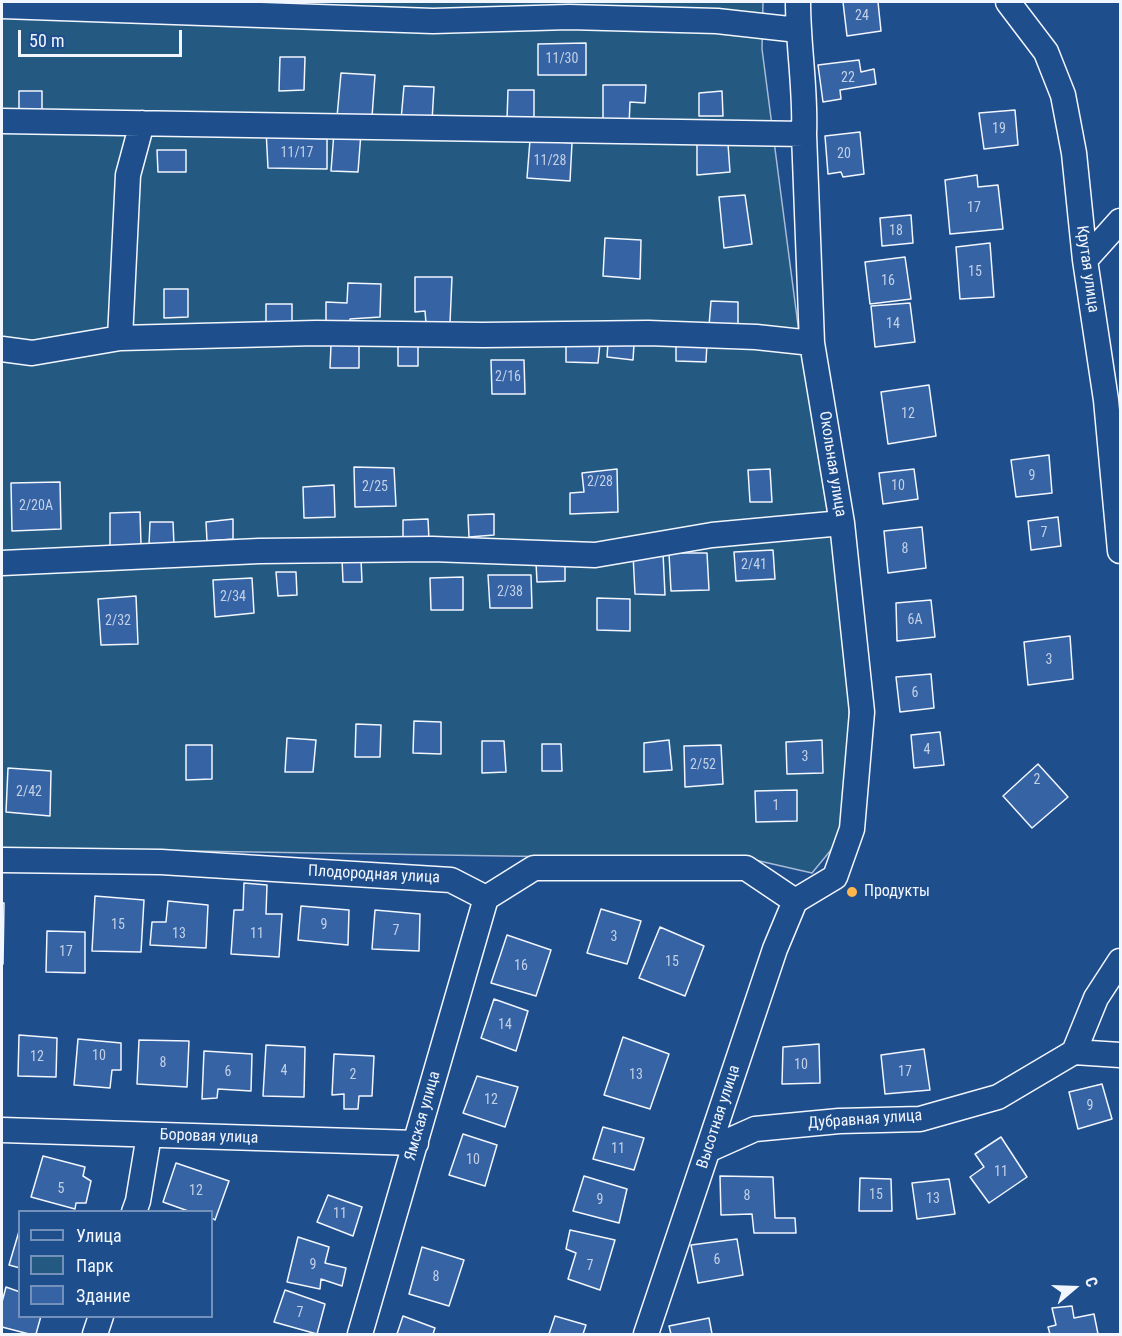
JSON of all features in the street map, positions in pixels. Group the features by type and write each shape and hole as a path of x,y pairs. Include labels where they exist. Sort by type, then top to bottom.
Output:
{"street":[{"name":"Окольная улица","path":"795,902 835,877 852,830 862,712 842,524 812,343 805,112 798,2"},
{"name":"Крутая улица","path":"1008,2 1046,52 1063,95 1074,153 1085,260 1106,400 1120,551"},
{"path":"2,6 433,11 717,21 798,30"},
{"path":"2,120 804,134"},
{"path":"120,338 128,175 142,123"},
{"path":"1085,260 1120,221"},
{"path":"2,349 32,354 120,338 316,333 648,333 756,337 812,343"},
{"path":"2,563 259,551 432,549 595,555 712,535 842,524"},
{"name":"Плодородная улица","path":"2,860 161,862 451,880 486,898"},
{"path":"486,898 534,868 746,868 795,902"},
{"name":"Ямская улица","path":"360,1335 486,898"},
{"name":"Высотная улица","path":"646,1335 775,948 795,902"},
{"path":"1120,961 1096,998 1074,1052 1120,1055"},
{"name":"Дубравная улица","path":"708,1150 755,1129 839,1121 920,1119 998,1098 1074,1052"},
{"name":"Боровая улица","path":"2,1130 416,1143"},
{"path":"135,1210 149,1135"},
{"path":"96,1335 101,1318"}],"green space":[{"path":"2,2 763,2 762,49 802,356 851,657 845,833 812,873 755,860 2,848"}],"building":[{"path":"843,2 878,2 881,31 847,36"},
{"path":"586,43 586,75 538,75 538,44"},
{"path":"280,57 305,57 304,90 279,91"},
{"path":"859,60 861,72 874,69 876,84 840,90 841,99 823,102 818,65"},
{"path":"341,73 375,75 372,117 337,117"},
{"path":"603,85 646,85 645,103 630,102 629,126 603,126"},
{"path":"404,86 434,87 432,121 401,120"},
{"path":"508,90 534,90 534,121 507,120"},
{"path":"19,91 42,91 42,111 19,111"},
{"path":"722,91 723,116 699,116 699,93"},
{"path":"1015,110 1018,145 984,149 979,113"},
{"path":"266,130 299,132 299,138 327,139 327,169 268,168"},
{"path":"334,132 361,133 358,172 331,171"},
{"path":"860,132 864,174 843,177 841,172 828,174 825,136"},
{"path":"530,140 572,143 570,181 527,178"},
{"path":"697,144 728,144 730,172 697,175"},
{"path":"157,150 186,150 186,172 158,172"},
{"path":"977,175 978,187 998,185 1003,229 950,234 945,180"},
{"path":"745,195 752,244 724,248 719,197"},
{"path":"911,215 913,243 882,246 880,218"},
{"path":"605,238 641,240 640,279 603,276"},
{"path":"990,243 994,297 960,299 956,247"},
{"path":"905,257 911,299 870,304 865,262"},
{"path":"415,277 452,277 450,323 426,323 425,311 415,312"},
{"path":"348,283 381,284 380,317 350,319 349,327 326,326 326,302 347,303"},
{"path":"164,289 188,289 188,317 164,318"},
{"path":"711,301 738,302 738,328 709,326"},
{"path":"910,303 915,342 875,347 871,306"},
{"path":"266,304 292,304 292,325 266,327"},
{"path":"566,341 600,343 598,363 566,362"},
{"path":"676,341 707,343 706,362 676,361"},
{"path":"608,343 634,344 633,360 607,357"},
{"path":"398,344 418,345 418,366 398,366"},
{"path":"331,345 359,345 359,368 330,368"},
{"path":"491,360 524,360 525,394 492,394"},
{"path":"929,385 936,436 888,444 881,392"},
{"path":"1049,455 1052,493 1016,497 1011,460"},
{"path":"354,467 394,468 396,506 355,507"},
{"path":"617,469 618,512 570,514 570,493 584,492 582,473"},
{"path":"770,469 772,502 750,502 748,470"},
{"path":"914,469 918,499 883,504 879,473"},
{"path":"60,482 61,529 12,531 11,483"},
{"path":"334,485 335,517 304,518 303,487"},
{"path":"140,512 141,545 110,546 110,513"},
{"path":"494,514 494,535 469,537 468,515"},
{"path":"1058,517 1061,546 1031,550 1028,521"},
{"path":"233,519 233,539 207,541 206,522"},
{"path":"428,519 429,540 403,541 403,520"},
{"path":"150,522 173,522 174,545 149,545"},
{"path":"922,527 926,568 888,573 884,531"},
{"path":"773,550 775,579 736,581 734,552"},
{"path":"663,553 665,595 635,594 633,554"},
{"path":"669,553 707,553 709,590 671,591"},
{"path":"342,559 361,559 362,582 343,582"},
{"path":"536,562 565,562 565,581 537,582"},
{"path":"276,572 296,572 297,595 278,596"},
{"path":"488,575 531,575 532,608 490,608"},
{"path":"463,577 463,610 431,610 430,578"},
{"path":"252,578 254,613 215,617 213,580"},
{"path":"136,596 138,644 101,645 98,599"},
{"path":"597,598 630,599 630,631 597,630"},
{"path":"931,600 935,637 897,641 896,603"},
{"path":"1070,636 1073,679 1028,685 1024,642"},
{"path":"931,674 934,708 900,712 896,677"},
{"path":"414,721 441,722 441,754 413,753"},
{"path":"356,724 381,725 380,757 355,757"},
{"path":"940,732 944,765 914,768 911,735"},
{"path":"287,738 316,740 313,772 285,772"},
{"path":"669,740 672,770 644,772 644,743"},
{"path":"822,740 823,773 787,774 786,742"},
{"path":"482,741 504,741 506,772 482,773"},
{"path":"542,744 561,744 562,771 542,771"},
{"path":"186,745 212,745 212,779 186,780"},
{"path":"721,745 723,784 685,787 684,746"},
{"path":"1038,764 1068,797 1032,828 1003,796"},
{"path":"8,768 51,771 50,816 6,812"},
{"path":"797,790 797,821 756,822 755,791"},
{"path":"244,883 267,885 266,914 282,914 279,957 231,954 234,910 243,910"},
{"path":"95,896 144,900 141,952 92,951"},
{"path":"168,901 208,905 206,948 150,945 152,922 166,922"},
{"path":"2,903 4,903 3,964 2,964"},
{"path":"301,906 349,910 348,945 298,940"},
{"path":"601,909 641,921 627,964 587,953"},
{"path":"375,910 420,914 419,951 372,949"},
{"path":"660,927 704,946 685,996 639,978"},
{"path":"47,931 85,932 85,973 46,972"},
{"path":"507,935 551,950 536,996 491,983"},
{"path":"494,999 528,1011 516,1051 481,1038"},
{"path":"19,1035 57,1038 56,1077 18,1076"},
{"path":"623,1037 669,1054 650,1109 604,1095"},
{"path":"78,1039 121,1043 121,1070 112,1070 110,1088 74,1085"},
{"path":"139,1040 189,1041 187,1087 137,1084"},
{"path":"819,1044 820,1083 782,1084 783,1047"},
{"path":"266,1045 305,1047 304,1097 263,1096"},
{"path":"924,1049 930,1090 885,1094 881,1055"},
{"path":"204,1051 252,1054 251,1091 218,1089 217,1098 202,1099"},
{"path":"334,1054 374,1056 372,1096 359,1096 358,1109 344,1109 344,1094 332,1095"},
{"path":"477,1076 518,1087 505,1127 463,1113"},
{"path":"1102,1084 1112,1119 1078,1129 1069,1092"},
{"path":"603,1127 644,1138 634,1170 593,1159"},
{"path":"463,1134 497,1145 485,1186 449,1175"},
{"path":"1001,1137 1027,1177 989,1203 970,1177 984,1167 975,1154"},
{"path":"43,1156 85,1167 83,1176 91,1181 86,1203 76,1203 75,1209 31,1197"},
{"path":"176,1163 229,1181 215,1220 213,1210 185,1210 163,1202"},
{"path":"584,1176 627,1189 619,1223 573,1211"},
{"path":"720,1176 773,1177 775,1218 795,1218 796,1233 754,1233 752,1214 721,1215"},
{"path":"860,1178 891,1179 892,1211 859,1211"},
{"path":"949,1179 955,1214 917,1219 912,1183"},
{"path":"328,1195 362,1207 353,1236 317,1222"},
{"path":"570,1230 615,1240 600,1290 568,1279 576,1253 566,1249"},
{"path":"18,1235 18,1267 9,1265"},
{"path":"298,1237 329,1247 325,1263 346,1268 342,1286 321,1279 320,1289 287,1282"},
{"path":"737,1239 743,1275 698,1283 691,1245"},
{"path":"422,1247 464,1260 449,1306 409,1294"},
{"path":"6,1287 18,1291 18,1318 40,1318 36,1334 2,1327 2,1302"},
{"path":"285,1290 325,1304 317,1334 274,1322"},
{"path":"1072,1306 1074,1318 1094,1314 1098,1334 1050,1334 1048,1327 1056,1325 1052,1308"},
{"path":"403,1316 435,1328 433,1334 397,1334"},
{"path":"555,1316 586,1325 583,1334 549,1334"},
{"path":"709,1318 712,1334 671,1334 669,1326"}],"place":[{"name":"Продукты","path":"852,892"}]}
